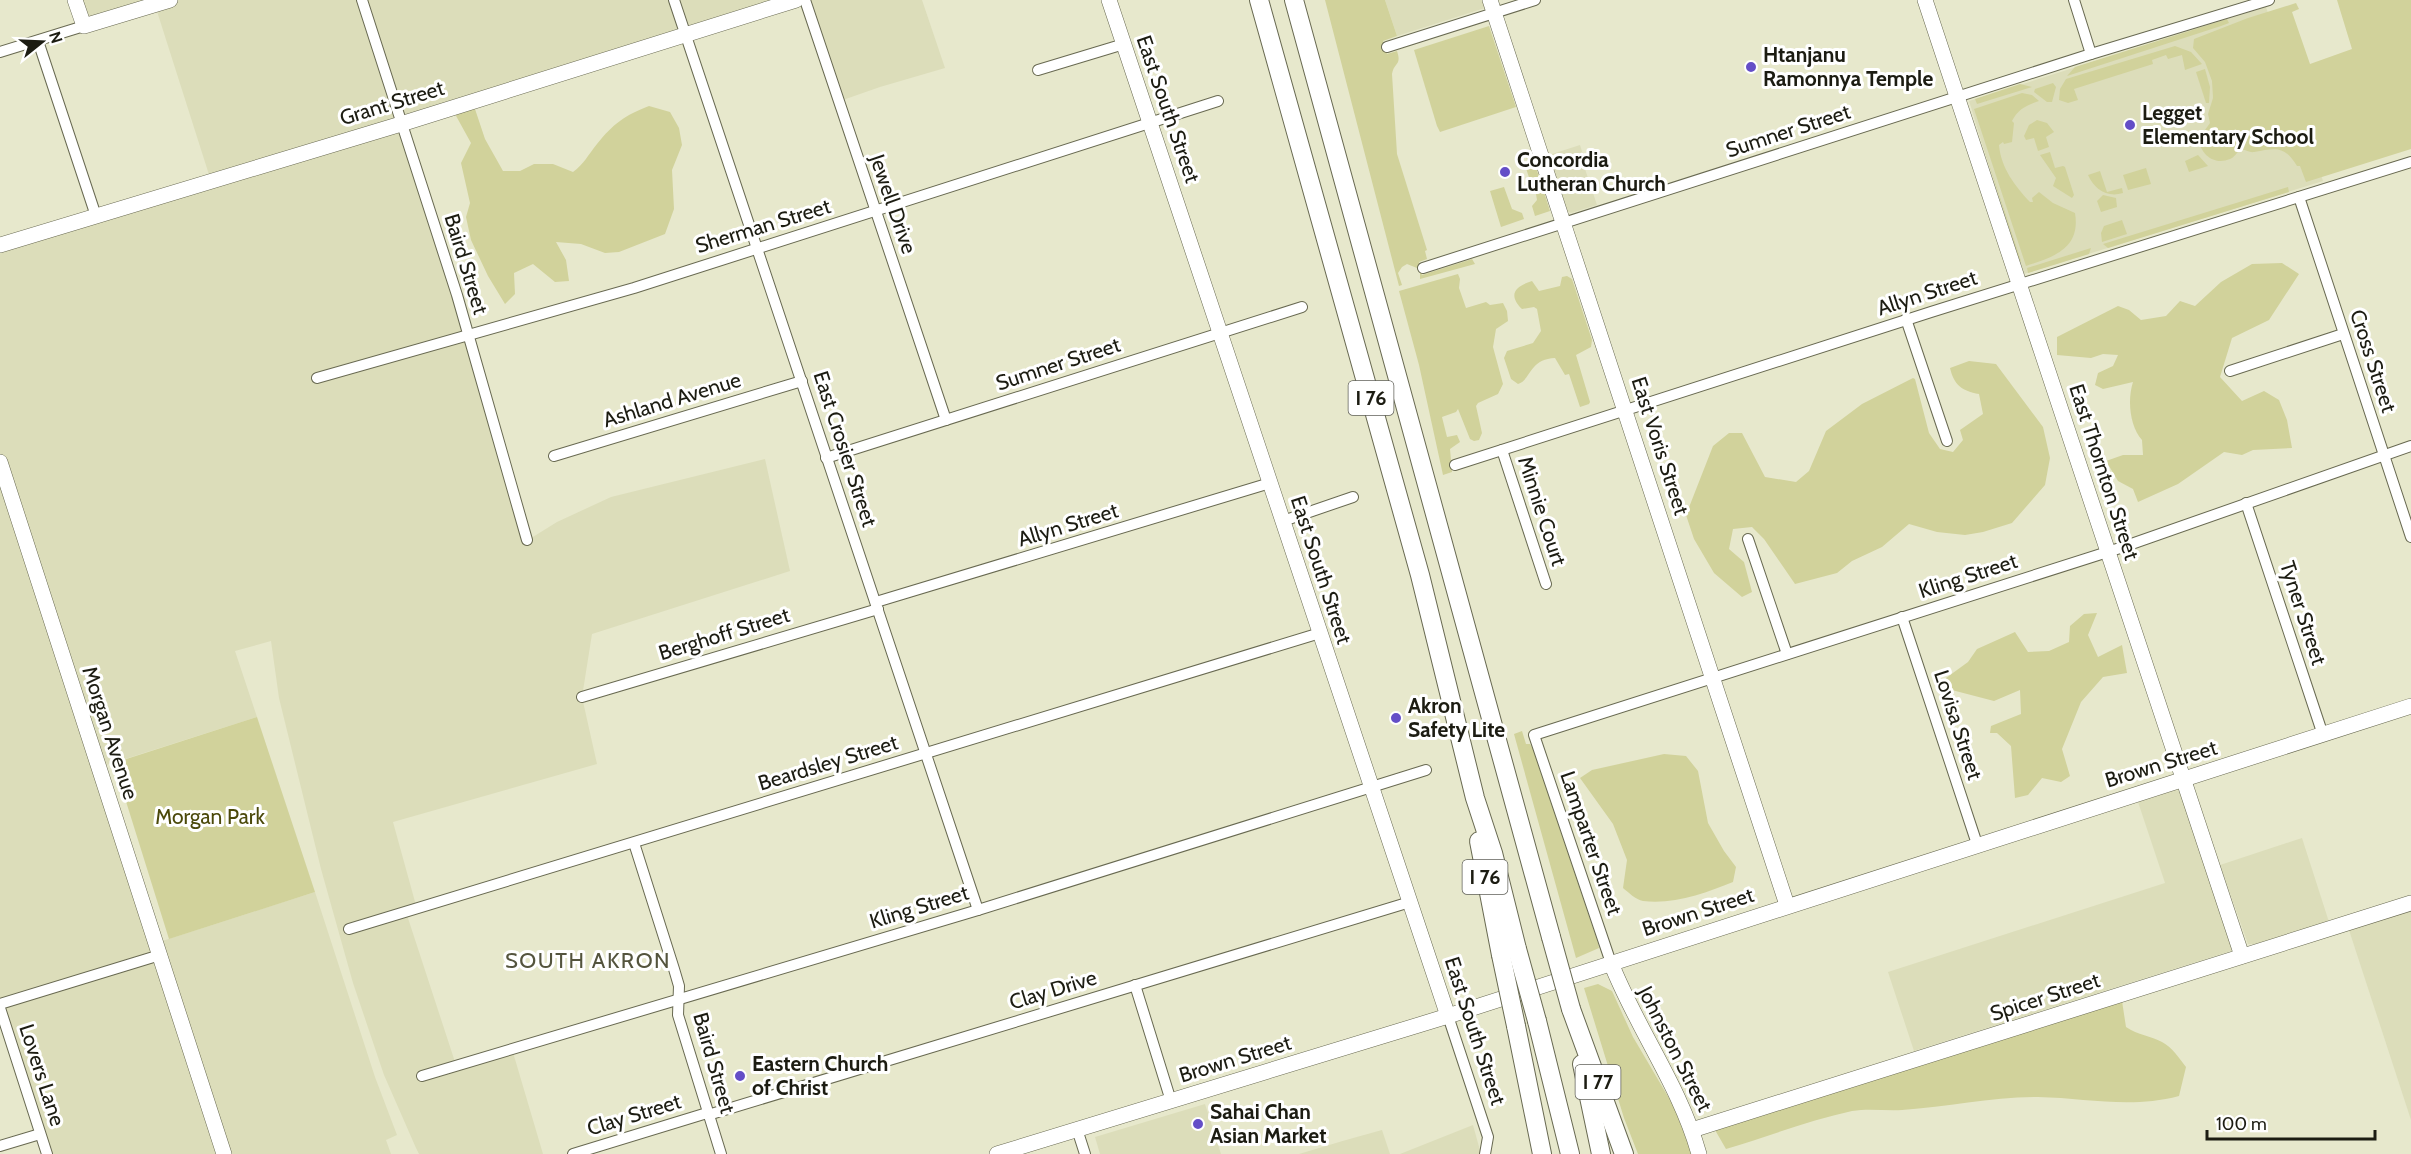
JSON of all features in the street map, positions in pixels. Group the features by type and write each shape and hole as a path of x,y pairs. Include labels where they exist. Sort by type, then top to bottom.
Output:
{"highway":[{"name":"I 76","path":"1259,0 1417,564 1475,798 1493,854 1509,952"},
{"name":"I 76","path":"1294,0 1571,1009 1601,1154"},
{"path":"1509,952 1537,1021 1570,1154"},
{"path":"1509,952 1516,1026 1541,1153"},
{"name":"I 77","path":"1571,1009 1624,1154"}],"main road":[{"path":"75,0 84,26 170,0"},
{"name":"Grant Street","path":"0,245 401,124 796,0"},
{"name":"East South Street","path":"1109,0 1448,1016"},
{"name":"East Thornton Street","path":"1925,0 2242,957"},
{"name":"East Voris Street","path":"1492,6 1787,905"},
{"name":"Morgan Avenue","path":"0,462 224,1154"},
{"name":"Brown Street","path":"997,1154 1448,1016 2411,706"},
{"name":"Spicer Street","path":"1692,1130 2411,903"},
{"name":"Johnston Street","path":"1611,963 1633,1014 1668,1078 1692,1130 1699,1154"}],"street":[{"name":"Baird Street","path":"362,0 457,295 527,540"},
{"name":"East Crosier Street","path":"674,0 978,910"},
{"name":"Jewell Drive","path":"805,0 946,420"},
{"path":"1387,47 1492,6 1535,0"},
{"path":"2074,0 2091,54"},
{"name":"Sumner Street","path":"1423,268 1957,98 2234,5 2268,0"},
{"path":"0,52 84,26"},
{"path":"38,40 96,216"},
{"path":"1038,70 1124,44"},
{"name":"Sherman Street","path":"317,378 634,288 1218,101"},
{"name":"Allyn Street","path":"1455,465 1906,319 2411,162"},
{"name":"Cross Street","path":"2299,197 2411,537"},
{"name":"Sumner Street","path":"826,458 1302,307"},
{"path":"1906,319 1947,441"},
{"path":"2230,371 2343,334"},
{"name":"Ashland Avenue","path":"554,456 802,381"},
{"name":"Kling Street","path":"1534,735 2108,552 2411,446"},
{"name":"Minnie Court","path":"1502,450 1546,584"},
{"name":"Allyn Street","path":"877,606 1270,483"},
{"path":"1283,521 1353,497"},
{"name":"Tyner Street","path":"2246,503 2323,735"},
{"path":"1748,539 1787,654"},
{"name":"Berghoff Street","path":"582,697 877,606"},
{"name":"Lovisa Street","path":"1902,617 1977,844"},
{"name":"Beardsley Street","path":"349,929 1320,633"},
{"name":"Lamparter Street","path":"1534,735 1611,963"},
{"name":"Kling Street","path":"423,1076 978,910 1426,770"},
{"name":"Baird Street","path":"634,843 677,977 678,1015 721,1154"},
{"name":"Clay Drive","path":"707,1114 1410,902"},
{"path":"0,1006 160,955"},
{"path":"1135,985 1172,1101"},
{"name":"Lovers Lane","path":"0,1006 47,1154"},
{"name":"East South Street","path":"1448,1016 1488,1137 1485,1154"},
{"name":"Clay Street","path":"573,1154 707,1114"},
{"path":"1077,1129 1085,1154"},
{"path":"0,1146 40,1134"}],"shaded area":[{"path":"75,0 674,0 686,35 401,124 528,540 557,522 611,497 765,459 790,571 592,634 582,697 597,764 393,822 417,909 406,912 456,1065 512,1049 543,1154 419,1154 384,1075 353,983 321,869 279,698 271,641 235,651 257,717 100,767 156,943 315,892 375,1077 397,1135 386,1140 391,1154 47,1154 0,1008 0,245 211,181 155,5 84,26"},
{"path":"677,0 791,0 688,33"},
{"path":"806,0 922,0 945,68 840,101"},
{"path":"1385,0 1485,0 1485,8 1397,36"},
{"path":"2266,7 2323,181 2024,274 1969,101"},
{"path":"1580,145 1586,164 1584,166 1597,205 1571,213 1567,211 1549,155"},
{"path":"2175,790 2180,791 2233,946 2231,951 1914,1051 1888,972 2165,883 2138,802"},
{"path":"2302,838 2329,922 2256,944 2248,944 2220,865"},
{"path":"2411,910 2411,1120 2349,930"},
{"path":"1205,1104 1221,1154 1100,1154 1095,1137"},
{"path":"1473,1125 1481,1154 1400,1154"},
{"path":"1382,1130 1390,1154 1299,1154 1346,1140"}],"green space":[{"path":"1325,0 1385,0 1397,36 1383,41 1387,54 1397,51 1398,56 1398,62 1392,74 1397,154 1427,250 1425,251 1427,259 1419,262 1422,275 1472,259 1475,264 1420,279 1417,268 1407,264 1398,273 1402,285 1399,286"},
{"path":"2337,0 2411,0 2411,149 2306,182 2300,166 2297,166 2283,151 2240,150 2232,158 2223,161 2217,161 2206,155 2200,145 2199,132 2205,130 2210,123 2208,114 2213,98 2212,81 2205,62 2193,48 2194,39 2248,18 2296,3 2299,9 2292,12 2310,64 2352,49"},
{"path":"2227,19 2229,23 2221,26 2067,76 2075,67"},
{"path":"1489,26 1516,107 1440,132 1414,50"},
{"path":"2175,46 2191,52 2202,64 2185,70 2182,55 2168,59 2166,55 2152,60 2153,64 2074,89 2078,100 2068,103 2059,100 2060,89 2066,79"},
{"path":"2205,69 2210,87 2209,103 2206,103 2196,72"},
{"path":"2053,83 2056,87 2052,102 2047,102 2034,92 2035,89"},
{"path":"2020,84 2032,87 1977,104 1975,99"},
{"path":"2022,93 2032,95 2039,101 2017,113 2012,121 2014,123 2012,142 2004,144 2003,142 1999,145 2006,169 2030,202 2033,202 2032,198 2039,192 2053,203 2075,213 2076,225 2074,235 2063,250 2026,266 1974,109"},
{"path":"649,106 670,112 679,128 682,145 672,170 674,209 665,234 619,252 605,253 581,244 556,242 566,260 569,281 555,282 533,264 514,273 515,294 505,304 488,276 471,240 466,217 470,203 461,163 471,143 455,114 475,109 485,139 503,171 520,171 534,164 553,164 573,172 614,126 633,113"},
{"path":"1972,112 2021,261 2020,262"},
{"path":"2037,120 2047,123 2054,132 2046,137 2049,147 2038,151 2034,138 2026,140 2024,136 2029,125"},
{"path":"1531,151 1542,187 1535,191 1525,165 1528,163 1525,153"},
{"path":"2050,152 2055,168 2065,167 2074,195 2072,198 2053,186 2056,178 2040,155"},
{"path":"2198,155 2208,166 2189,172 2185,161"},
{"path":"2146,168 2151,184 2128,190 2123,175"},
{"path":"2100,171 2107,192 2122,188 2123,193 2106,193 2097,188 2088,175"},
{"path":"1504,187 1512,209 1522,213 1524,219 1501,227 1490,191"},
{"path":"2288,187 2289,192 2108,248 2103,244"},
{"path":"1543,189 1550,211 1535,216 1532,206 1537,200 1536,194"},
{"path":"2103,195 2116,198 2117,207 2101,212 2097,201"},
{"path":"2122,220 2127,234 2102,242 2101,233 2104,226"},
{"path":"2091,248 2089,254 2028,273 2027,268"},
{"path":"2282,263 2299,274 2269,320 2232,338 2220,377 2242,401 2264,391 2279,400 2287,420 2292,448 2253,450 2242,455 2224,452 2178,484 2138,502 2133,489 2118,481 2106,461 2123,455 2143,455 2142,440 2132,421 2130,397 2133,382 2103,389 2095,385 2098,373 2113,366 2118,355 2103,354 2091,358 2057,355 2057,337 2118,306 2129,310 2141,320 2166,316 2180,301 2195,306 2221,282 2252,264"},
{"path":"1458,274 1459,288 1466,308 1486,302 1490,305 1503,303 1508,321 1496,329 1493,347 1503,384 1498,394 1476,406 1482,433 1479,440 1470,439 1458,409 1442,417 1447,437 1457,435 1460,442 1450,449 1452,472 1443,475 1419,365 1399,291"},
{"path":"1567,276 1572,279 1592,340 1591,347 1576,355 1590,402 1580,407 1569,374 1565,375 1555,358 1540,362 1518,384 1511,379 1504,358 1507,351 1533,343 1541,331 1537,309 1534,307 1522,309 1515,299 1515,291 1532,281 1539,291 1560,286 1562,277"},
{"path":"1969,361 1996,364 2043,427 2050,458 2045,485 2012,523 1965,535 1937,532 1909,524 1882,547 1852,561 1837,573 1795,584 1764,539 1752,527 1733,529 1729,549 1744,562 1752,592 1742,597 1714,573 1694,539 1686,515 1713,446 1729,433 1742,433 1765,477 1796,482 1809,471 1826,431 1862,404 1913,378 1929,433 1940,449 1953,452 1963,440 1960,430 1983,414 1979,394 1960,386 1954,379 1950,368"},
{"path":"2097,613 2088,635 2098,657 2122,645 2127,673 2103,677 2081,702 2062,749 2070,776 2061,782 2042,778 2028,795 2015,798 2011,746 1997,733 1990,733 1991,726 2021,714 2020,690 1994,701 1948,689 1946,678 1968,662 1977,649 2015,632 2028,652 2049,651 2069,642 2070,626 2084,614"},
{"name":"Morgan Park","path":"257,717 315,892 169,939 114,763"},
{"path":"1522,731 1526,744 1530,744 1533,749 1598,943 1599,948 1576,958 1514,734"},
{"path":"1664,754 1686,756 1698,771 1708,823 1736,867 1733,882 1712,890 1678,900 1643,901 1635,898 1623,888 1627,860 1613,824 1580,778 1592,770"},
{"path":"1598,984 1612,991 1633,1037 1673,1105 1692,1154 1638,1154 1624,1118 1584,988"},
{"path":"2122,1001 2126,1027 2166,1044 2186,1067 2179,1096 2143,1102 2021,1097 1902,1110 1858,1110 1820,1119 1726,1149 1715,1130"}],"place":[{"name":"Htanjanu Ramonnya Temple","path":"1751,67"},
{"name":"Legget Elementary School","path":"2130,125"},
{"name":"Concordia Lutheran Church","path":"1505,172"},
{"name":"Akron Safety Lite","path":"1396,718"},
{"name":"Eastern Church of Christ","path":"740,1076"},
{"name":"Sahai Chan Asian Market","path":"1198,1124"}],"district":[{"name":"SOUTH AKRON","path":"588,960"}]}
